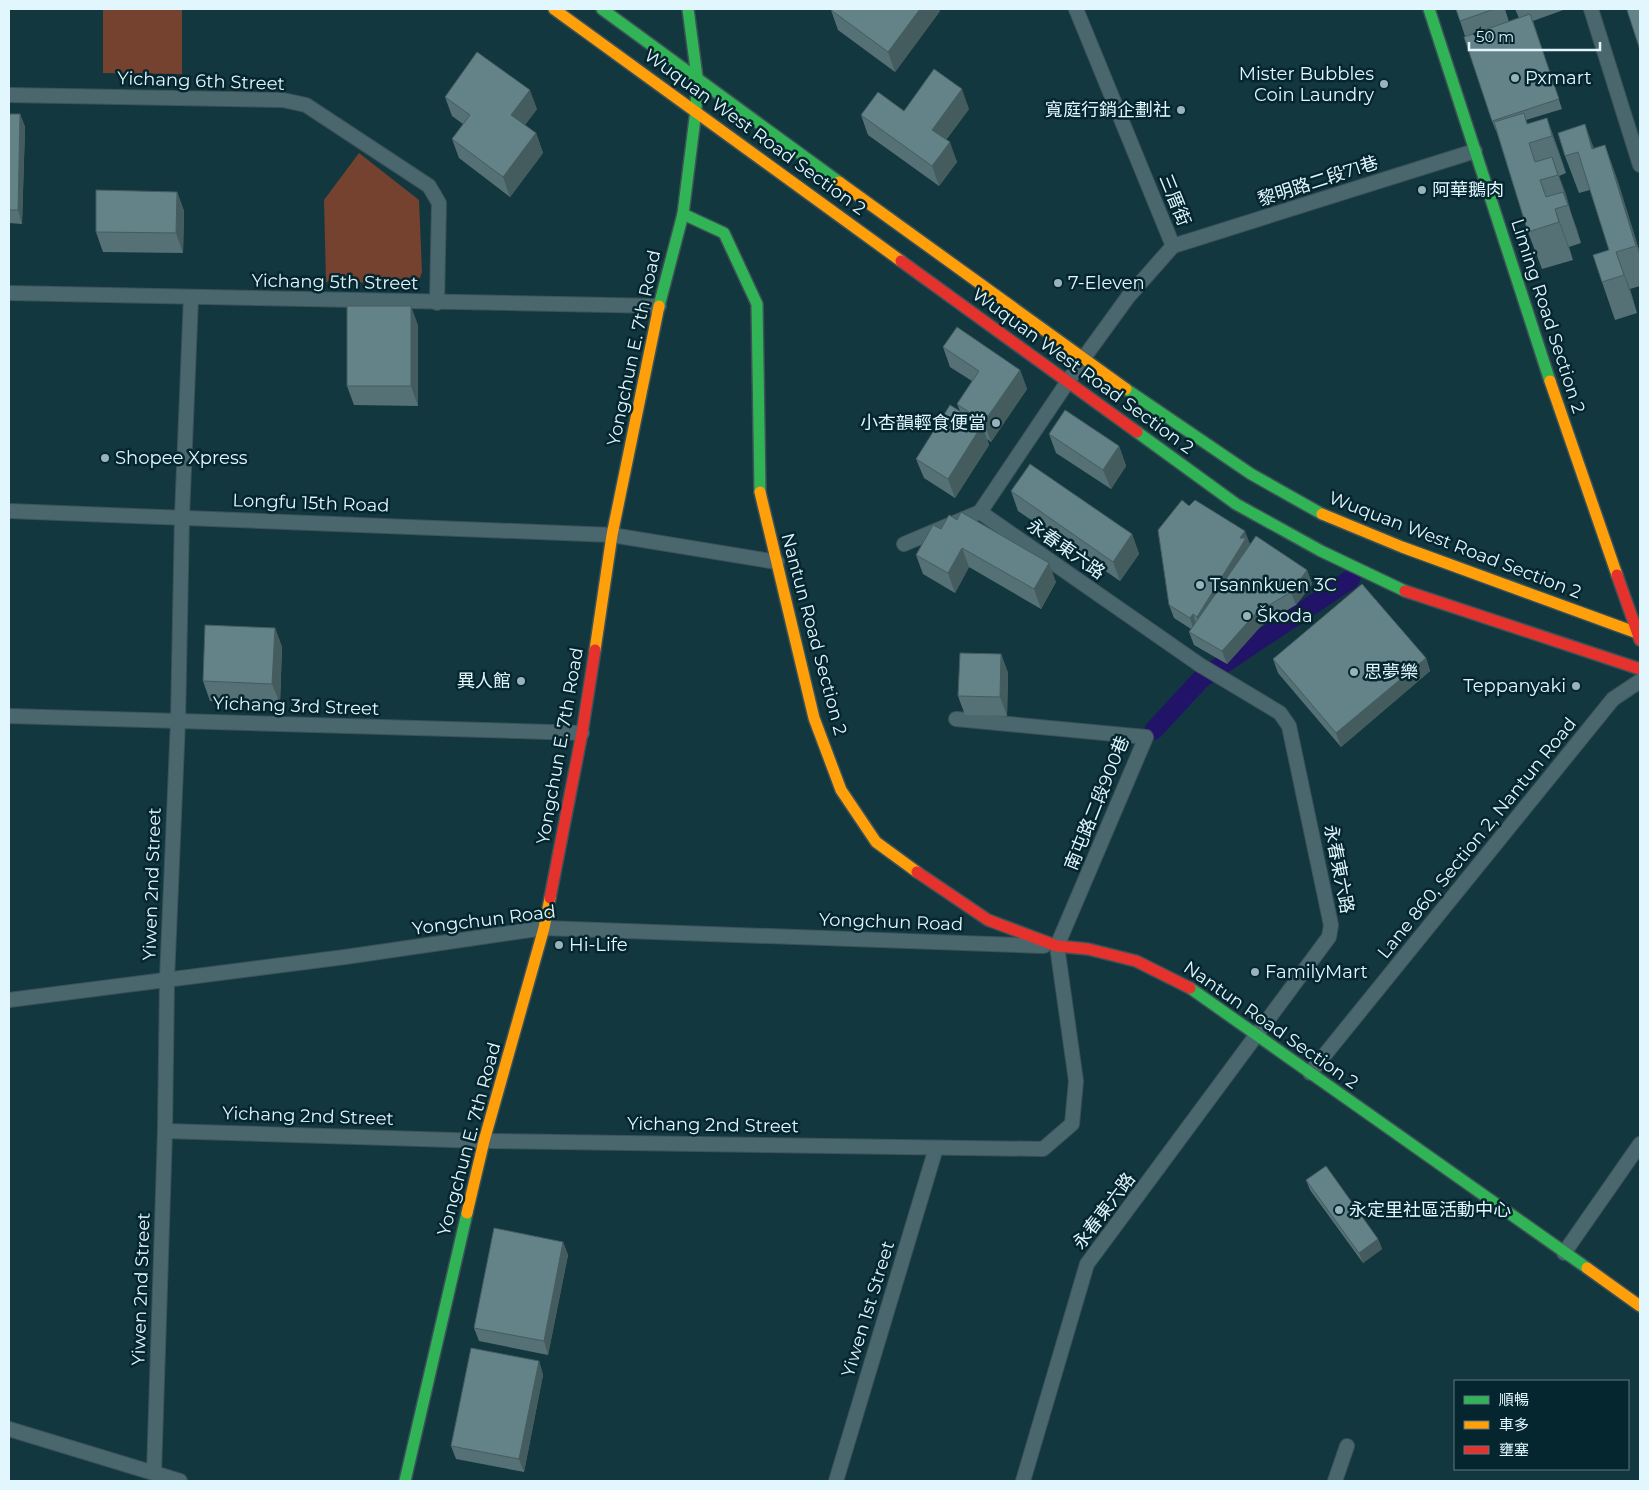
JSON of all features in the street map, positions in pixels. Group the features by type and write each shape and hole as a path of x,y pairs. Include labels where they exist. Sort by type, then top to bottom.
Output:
{"main road":[{"name":"Wuquan West Road Section 2","path":"554,9 696,110 1236,504 1321,551 1400,589 1640,669"},
{"name":"Wuquan West Road Section 2","path":"602,9 1083,359 1250,474 1326,516 1402,547 1639,636"},
{"name":"Yongchun E. 7th Road","path":"405,1481 484,1141 544,928 582,733 612,535 659,306 682,214 696,110 697,77 688,9"},
{"name":"Liming Road Section 2","path":"1429,9 1568,436 1639,636"},
{"name":"Nantun Road Section 2","path":"682,214 724,233 757,304 759,486 773,552 777,562 796,653 814,718 841,790 876,842 883,849 988,920 1057,946 1109,953 1152,967 1186,985 1640,1306"}],"street":[{"name":"三厝街","path":"980,512 1083,359 1128,297 1174,246 1076,9"},
{"path":"1591,9 1640,165"},
{"name":"Yichang 6th Street","path":"9,95 283,100 306,104 429,186 439,203 437,303"},
{"name":"黎明路二段71巷","path":"1174,246 1475,151"},
{"name":"Yichang 5th Street","path":"9,293 659,306"},
{"name":"Yiwen 2nd Street","path":"154,1473 165,1131 167,979 178,721 182,516 191,297"},
{"name":"Longfu 15th Road","path":"9,510 612,535 777,562"},
{"path":"904,544 980,512"},
{"name":"永春東六路","path":"980,512 1200,665 1280,713 1288,726 1331,925 1330,937 1087,1264 1023,1481"},
{"name":"Lane 860, Section 2, Nantun Road","path":"1310,1073 1613,699 1640,681"},
{"name":"Yichang 3rd Street","path":"9,716 582,733"},
{"name":"南屯路二段900巷","path":"956,720 1146,737 1057,946"},
{"name":"Yongchun Road","path":"9,1000 355,955 544,928 1057,946"},
{"name":"Yichang 2nd Street","path":"165,1131 484,1141 1043,1149 1072,1124 1076,1081 1057,946"},
{"path":"1564,1253 1640,1144"},
{"name":"Yiwen 1st Street","path":"836,1481 936,1148"},
{"path":"9,1429 180,1481"},
{"path":"1336,1481 1347,1446"}],"shaded area":[{"path":"103,9 182,9 182,74 103,73"},
{"path":"359,153 419,200 422,272 418,283 326,282 324,200"}],"building":[{"path":"832,9 920,9 888,52"},
{"path":"1456,9 1494,9 1460,21"},
{"path":"1640,9 1640,50 1627,10"},
{"name":"Pxmart","path":"1530,14 1559,99 1492,121 1464,37"},
{"path":"477,52 530,90 511,115 536,133 503,177 452,139 470,115 445,97"},
{"path":"934,69 962,89 932,130 950,142 932,166 861,115 878,92 904,111"},
{"path":"1524,113 1527,124 1547,118 1552,136 1529,143 1535,162 1552,157 1558,175 1540,180 1546,197 1563,192 1568,205 1555,209 1559,222 1528,232 1494,122"},
{"path":"9,114 20,114 18,210 9,210"},
{"path":"1585,124 1592,149 1605,145 1636,246 1616,252 1624,275 1602,282 1593,255 1609,250 1578,152 1565,156 1558,133"},
{"path":"96,190 177,192 176,233 96,232"},
{"path":"347,306 411,306 411,386 347,386"},
{"path":"957,327 1020,370 984,422 957,404 979,371 943,347"},
{"path":"950,405 982,425 948,479 916,459"},
{"path":"1065,410 1119,446 1103,470 1049,434"},
{"path":"1030,464 1132,534 1113,562 1011,491"},
{"name":"Tsannkuen 3C","path":"1182,500 1189,506 1195,500 1245,531 1240,538 1246,538 1197,617 1193,614 1190,618 1169,605 1158,530"},
{"path":"961,512 1049,563 1034,589 962,548 948,573 916,555 933,525 941,529 949,515 957,520"},
{"name":"Škoda","path":"1256,536 1307,570 1291,592 1256,613 1222,651 1189,632"},
{"name":"思夢樂","path":"1362,584 1426,658 1336,733 1273,659"},
{"path":"205,625 275,628 272,684 203,681"},
{"path":"960,653 1001,654 1000,697 958,696"},
{"name":"永定里社區活動中心","path":"1326,1166 1378,1239 1359,1253 1306,1180"},
{"path":"494,1228 563,1242 544,1341 474,1328"},
{"path":"471,1348 539,1361 519,1459 451,1446"}],"waterway":[{"path":"1154,730 1201,679 1351,579"}],"traffic: fast":[{"path":"602,9 839,182"},
{"path":"659,306 683,214 696,110 697,77 688,9"},
{"path":"1429,9 1550,381"},
{"path":"683,214 724,233 757,304 760,492"},
{"path":"1126,389 1251,474 1322,514"},
{"path":"1137,432 1236,504 1321,551 1405,591"},
{"path":"1190,988 1587,1268"},
{"path":"405,1481 467,1213"}],"traffic: slow":[{"path":"554,9 901,261"},
{"path":"839,182 1126,389"},
{"path":"595,650 612,535 659,306"},
{"path":"1550,381 1617,575"},
{"path":"760,492 814,718 841,790 876,842 917,872"},
{"path":"1322,514 1402,547 1640,634"},
{"path":"467,1213 484,1141 544,928 550,898"},
{"path":"1587,1268 1640,1306"}],"traffic: jam":[{"path":"901,261 1137,432"},
{"path":"1617,575 1640,640"},
{"path":"1405,591 1640,669"},
{"path":"550,898 582,733 595,650"},
{"path":"917,872 988,920 1057,946 1088,949 1136,961 1190,988"}],"place":[{"name":"Pxmart","path":"1515,78"},
{"name":"Mister Bubbles Coin Laundry","path":"1384,84"},
{"name":"寬庭行銷企劃社","path":"1181,110"},
{"name":"阿華鵝肉","path":"1422,190"},
{"name":"7-Eleven","path":"1058,283"},
{"name":"小杏韻輕食便當","path":"996,423"},
{"name":"Shopee Xpress","path":"105,458"},
{"name":"Tsannkuen 3C","path":"1200,585"},
{"name":"Škoda","path":"1247,616"},
{"name":"思夢樂","path":"1354,672"},
{"name":"異人館","path":"521,681"},
{"name":"Teppanyaki","path":"1576,686"},
{"name":"Hi-Life","path":"559,945"},
{"name":"FamilyMart","path":"1255,972"},
{"name":"永定里社區活動中心","path":"1339,1210"}]}
